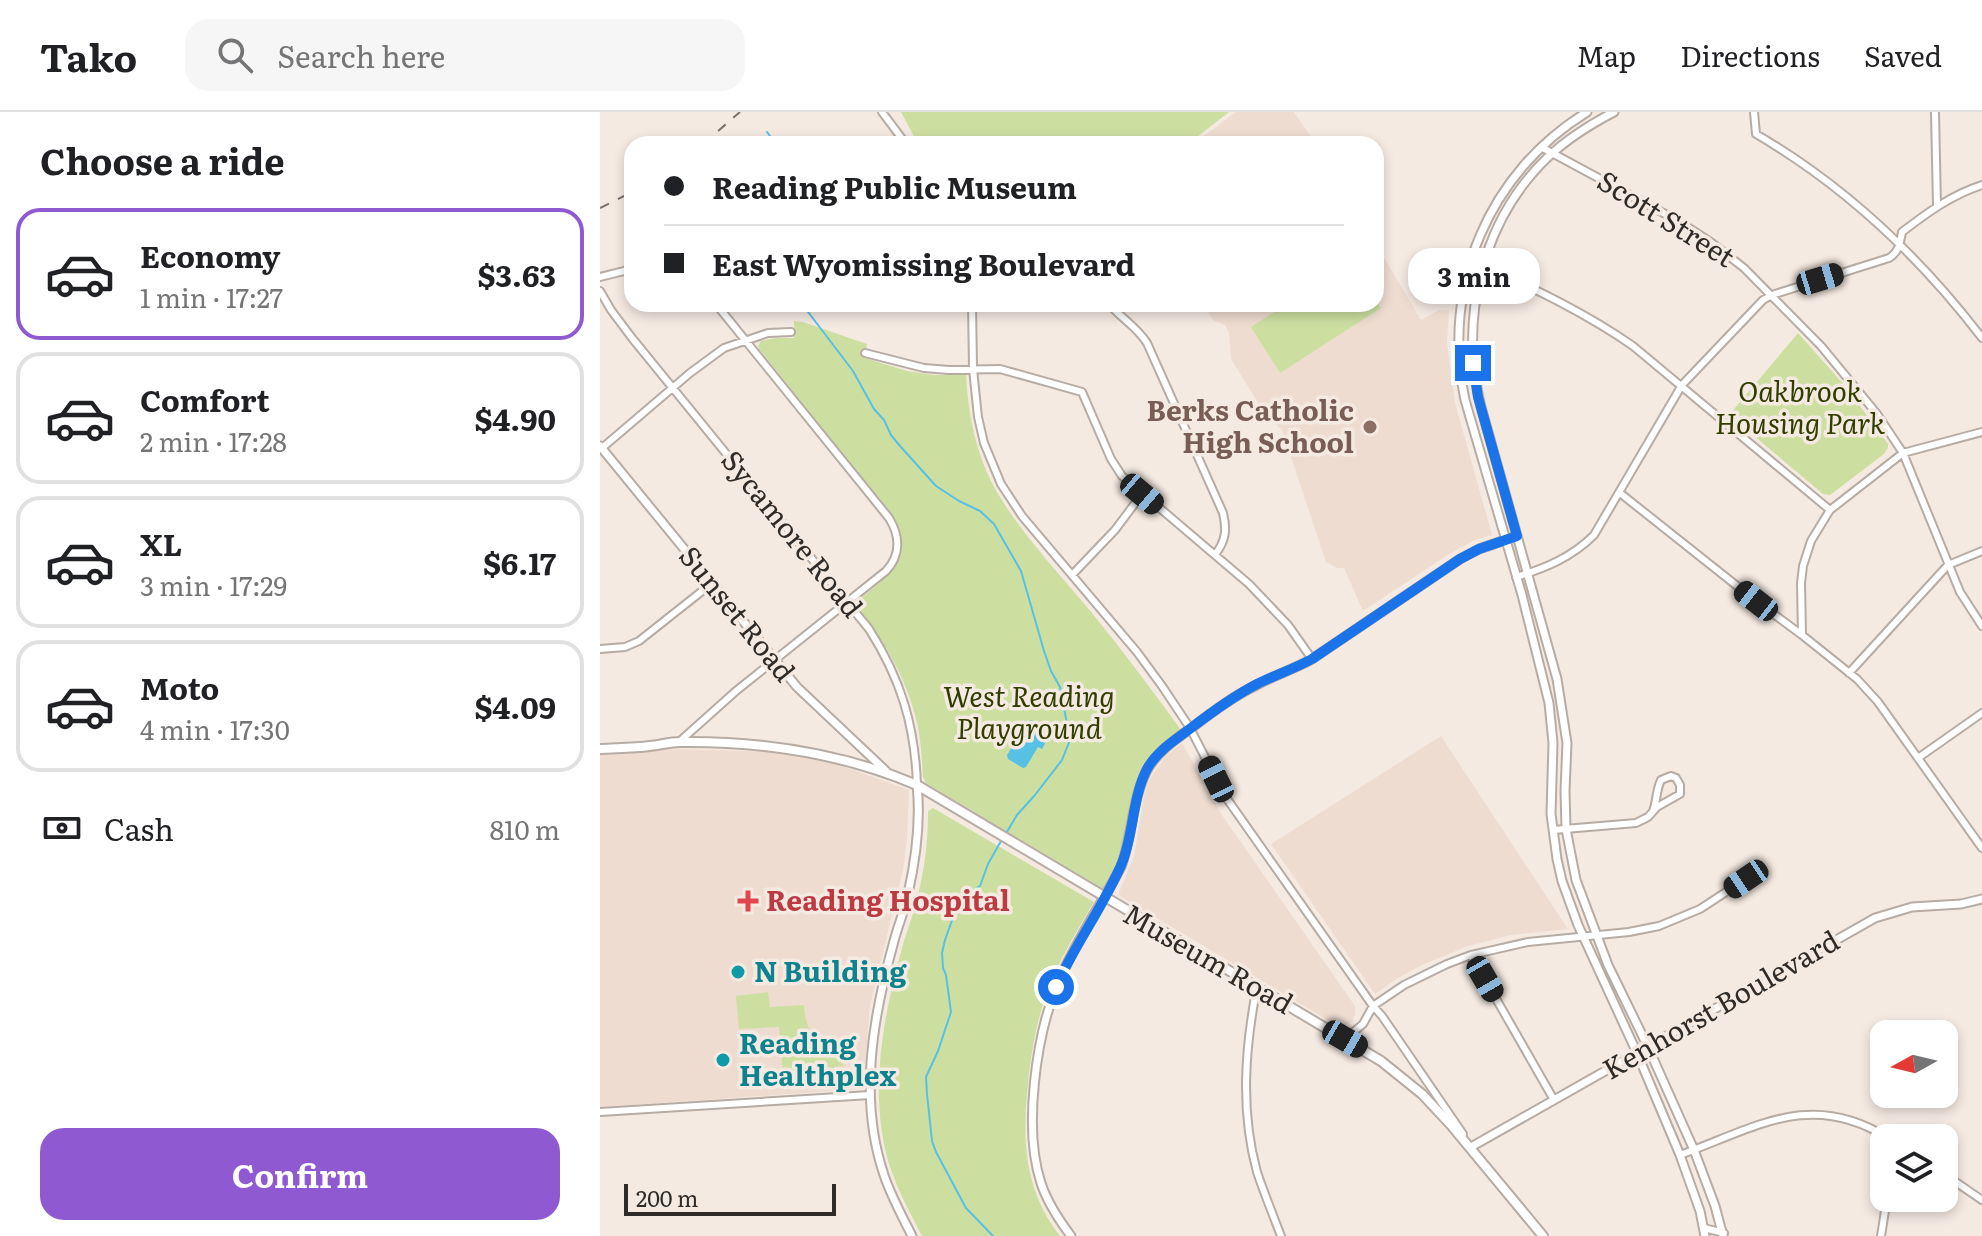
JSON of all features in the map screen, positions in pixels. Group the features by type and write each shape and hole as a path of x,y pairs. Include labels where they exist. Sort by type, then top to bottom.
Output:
{"main road":[{"name":"Museum Road","path":"600,749 679,742 776,747 886,771 917,785 1381,1061 1422,1094 1471,1147 1543,1236"}],"street":[{"path":"882,112 900,136"},
{"path":"1587,112 1541,147 1514,176 1485,224 1464,284 1459,364 1465,400 1549,703 1553,743 1553,830 1566,892 1680,1155 1695,1192 1704,1232 1724,1235 1694,1150 1619,989 1576,880 1566,829 1567,743 1562,701 1478,397 1473,363 1474,309 1483,264 1505,213 1552,153 1614,112"},
{"path":"1754,112 1756,134 1793,156 1864,211 1928,272 1982,338"},
{"path":"1935,112 1937,206"},
{"name":"Scott Street","path":"1541,147 1698,233 1744,268 1821,346 1852,382 1903,453 1960,592 1982,626"},
{"path":"1516,577 1561,561 1594,535 1682,385 1763,300 1889,258 1900,246 1902,232 1937,206 1982,185"},
{"path":"1471,259 1517,280 1618,335 1830,510"},
{"path":"600,277 624,271"},
{"name":"Sycamore Road","path":"600,291 632,338 847,601 879,645 908,711 917,785"},
{"path":"600,306 611,310"},
{"path":"679,742 736,691 880,575 891,565 898,548 892,523 723,312"},
{"path":"972,312 976,406 980,430 996,474 1022,516 1137,652 1190,728 1225,796 1471,1147"},
{"path":"1115,312 1139,331 1147,343 1223,513 1227,530 1215,555"},
{"path":"601,447 724,348 768,333 791,332"},
{"path":"865,353 924,368 1000,369 1082,392 1122,476 1271,606 1312,659"},
{"path":"1459,364 1473,363"},
{"path":"1802,635 1803,562 1811,541 1830,510 1903,453 1982,432"},
{"name":"Sunset Road","path":"601,447 774,660 819,710 886,771"},
{"path":"1620,493 1857,679 1878,702 1982,848"},
{"path":"1072,575 1115,530 1142,494"},
{"path":"1071,1236 1052,1208 1041,1183 1032,1132 1042,1037 1056,987 1121,867 1139,789 1147,770 1172,741 1252,687 1312,659 1451,564 1479,549 1517,536"},
{"path":"1849,673 1948,565 1982,551"},
{"path":"600,649 625,647 639,641 711,584"},
{"path":"1918,758 1982,713"},
{"path":"1553,830 1632,824 1643,820 1680,794 1676,778 1671,776 1661,780 1653,811"},
{"path":"912,1236 883,1173 874,1138 870,1095 875,1027 886,973 908,896 917,839 917,785"},
{"path":"1345,1039 1363,1024 1373,1006 1416,979 1471,955 1528,942 1629,932 1673,922 1700,909 1746,879"},
{"name":"Kenhorst Boulevard","path":"1471,1147 1875,918 1912,907 1947,906 1982,899"},
{"path":"1471,955 1554,1100"},
{"path":"1257,986 1247,1052 1246,1107 1258,1173 1281,1236"},
{"path":"600,1112 870,1095"},
{"path":"1680,1155 1768,1121 1802,1115 1843,1118 1870,1128"},
{"path":"1958,1184 1982,1200"},
{"path":"1881,1236 1885,1212"}],"shaded area":[{"path":"1236,112 1294,112 1310,136 1204,136"},
{"name":"Berks Catholic High School","path":"1384,258 1421,320 1439,310 1449,310 1447,342 1455,403 1492,535 1475,540 1446,556 1363,611 1344,568 1326,562 1282,430 1267,417 1231,359 1229,333 1225,325 1213,320 1209,312 1384,312"},
{"path":"1441,736 1568,929 1511,935 1468,946 1422,965 1375,994 1271,844"},
{"path":"1182,743 1222,815 1355,1006 1353,1021 1336,1025 1118,895 1134,856 1145,791 1165,757"},
{"name":"Reading Hospital","path":"678,749 770,752 815,758 909,790 903,870 870,1006 863,1089 600,1107 600,753"}],"green space":[{"path":"901,112 1229,112 1198,136 914,136"},
{"path":"1274,312 1375,312 1280,373 1251,327"},
{"name":"West Reading Playground","path":"794,321 867,344 865,358 907,371 966,375 974,433 982,461 1004,504 1104,627 1181,730 1155,752 1143,770 1135,790 1124,852 1103,889 926,783 918,727 908,693 885,646 855,603 895,566 902,544 900,531 893,516 760,350 758,346 761,341 794,338"},
{"name":"Oakbrook Housing Park","path":"1798,333 1846,387 1888,444 1884,454 1830,495 1823,494 1729,415"},
{"path":"933,808 1094,902 1046,995 1034,1039 1028,1084 1025,1125 1028,1164 1039,1200 1060,1236 922,1236 889,1164 880,1110 880,1056 895,974 923,874 928,811"},
{"path":"768,992 770,1007 804,1005 807,1023 815,1040 827,1053 844,1061 843,1066 834,1067 833,1071 783,1074 779,1027 739,1029 736,996"}],"water":[{"path":"1031,720 1046,729 1049,736 1042,749 1038,747 1023,768 1008,759 1007,755"}],"waterway":[{"path":"767,132 770,136"},
{"path":"808,312 853,371 900,446 936,486 980,511 994,524 1021,571 1044,651 1060,687 1070,740 1062,760 1017,815 1005,835"},
{"path":"993,1236 966,1208 936,1152 932,1141 926,1077 951,1012 943,968 945,940 955,912 968,893 980,886 1001,841"}],"railway":[{"path":"712,136 740,112"},
{"path":"600,208 624,196"}],"place":[{"name":"Berks Catholic High School","path":"1370,427"},
{"name":"Reading Hospital","path":"748,901"},
{"name":"N Building","path":"738,972"},
{"name":"Reading Healthplex","path":"723,1060"}],"route":[{"path":"1056,987 1121,867 1139,789 1147,770 1172,741 1252,687 1312,659 1460,559 1517,536 1478,397 1473,363"}]}
